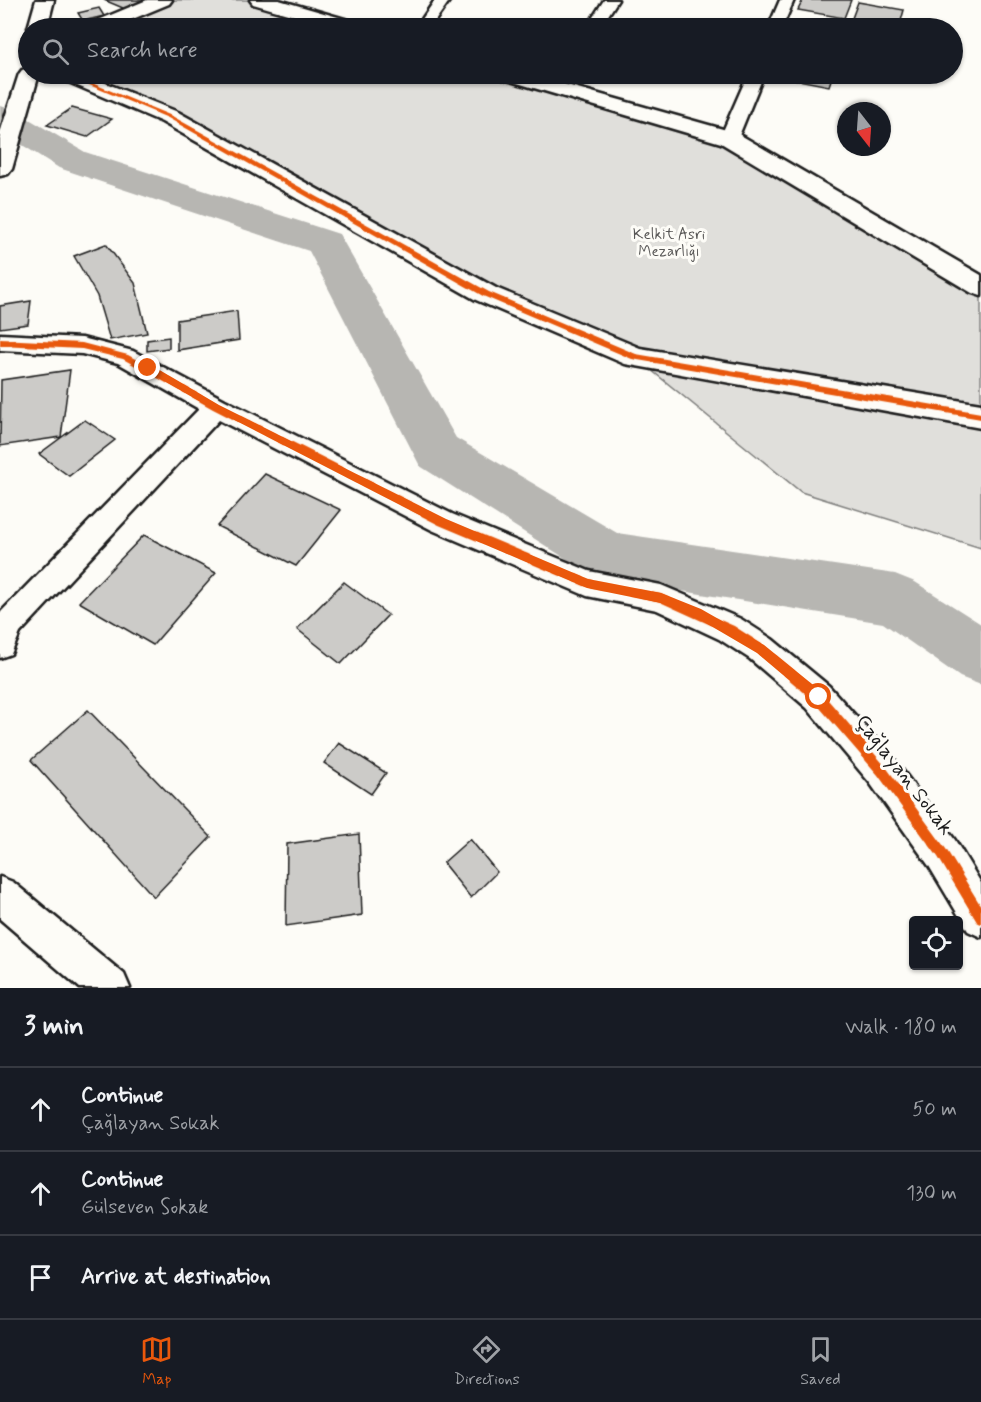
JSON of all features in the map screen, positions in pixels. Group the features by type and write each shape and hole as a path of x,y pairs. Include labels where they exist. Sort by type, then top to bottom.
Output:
{"main road":[{"path":"40,18 45,0"},
{"path":"120,18 164,0"},
{"path":"259,0 321,18"},
{"path":"0,168 26,84"},
{"path":"90,84 170,117 486,294 635,357 981,416"},
{"path":"568,84 729,138 981,287"}],"street":[{"path":"430,18 443,0"},
{"path":"599,18 611,0"},
{"path":"779,18 787,0"},
{"path":"729,138 752,84"},
{"name":"Çağlayan Sokak","path":"0,342 82,346 104,350 148,368 216,407 442,522 587,583 661,598 697,612 760,649 819,697 889,780 942,853 981,918"},
{"path":"0,644 9,624 216,407"},
{"path":"0,894 110,988"}],"green space":[{"path":"163,0 259,0 321,18 120,18"},
{"name":"Kelkit Asri Mezarlığı","path":"90,84 542,84 729,138 981,287 981,548 801,492 635,357 486,294 170,117"}],"building":[{"path":"104,0 153,0 130,11"},
{"path":"803,0 851,0 844,18 798,10"},
{"path":"858,2 904,10 902,18 852,18"},
{"path":"99,8 104,16 81,18 78,13"},
{"path":"72,108 112,119 87,137 47,125"},
{"path":"106,244 135,283 147,333 110,340 97,296 74,256"},
{"path":"31,301 28,324 0,328 0,306"},
{"path":"237,311 239,340 177,350 177,320"},
{"path":"169,337 169,348 147,351 147,340"},
{"path":"70,370 61,437 0,446 1,380"},
{"path":"85,420 115,440 69,476 39,454"},
{"path":"265,474 341,510 296,566 217,526"},
{"path":"144,535 216,573 153,645 79,602"},
{"path":"344,582 388,615 341,664 297,629"},
{"path":"88,710 211,837 154,897 31,760"},
{"path":"339,743 386,773 371,794 324,763"},
{"path":"359,834 362,915 286,926 287,844"},
{"path":"470,839 497,872 471,898 443,863"}],"waterway":[{"path":"0,116 72,160 325,243 438,452 607,555 895,600 981,657"}],"cycle path":[{"path":"90,84 170,117 486,294 635,357 981,416"},
{"path":"0,342 82,346 125,357 216,407 442,522 587,583 661,598 730,629 761,649 818,697 882,771 942,853 981,918"}],"route":[{"path":"148,368 216,407 442,522 587,583 661,598 697,612 730,629 760,649 819,697"}]}
